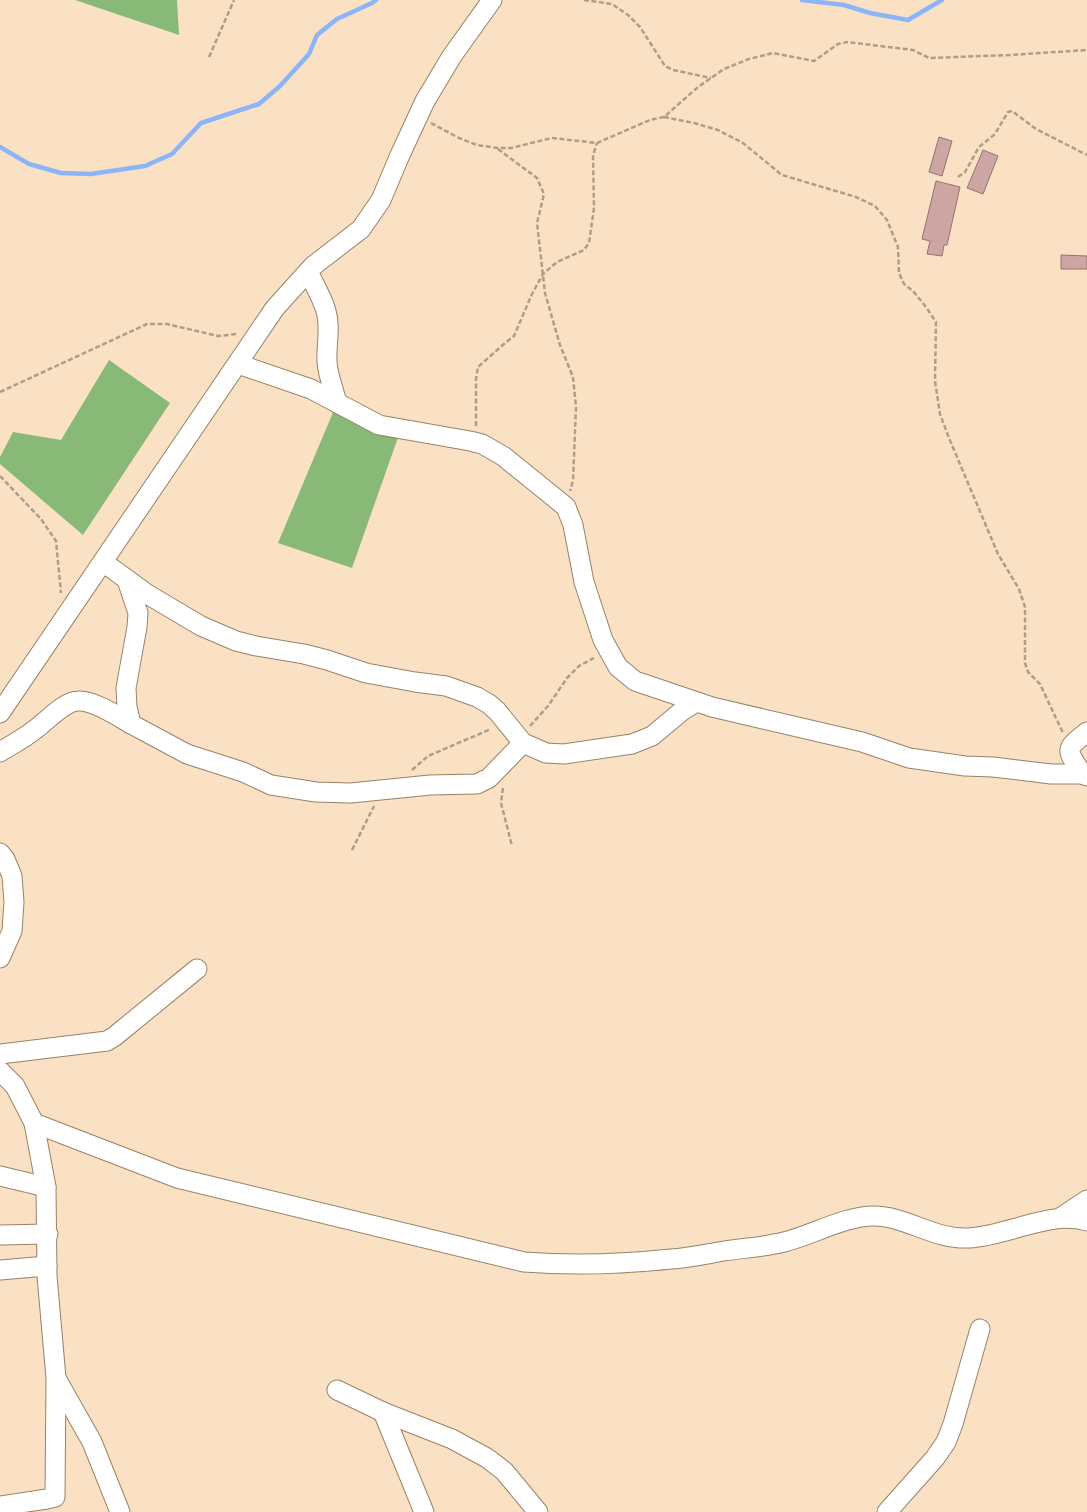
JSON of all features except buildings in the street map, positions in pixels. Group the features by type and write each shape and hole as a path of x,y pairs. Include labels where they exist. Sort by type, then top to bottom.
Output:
{"street":[{"path":"0,713 275,308 313,266 361,230 381,200 416,118 452,56 492,0"},
{"path":"308,272 326,310 329,327 327,360 337,404"},
{"path":"238,364 310,389 379,425 476,442 503,456 566,507 573,525 584,582 603,640 618,667 635,681 712,707 852,739 909,758 965,766 1084,775"},
{"path":"103,562 147,594 200,626 236,641 304,654 366,673 446,686 477,697 497,711 523,743 546,753 564,754 632,744 652,736 696,702"},
{"path":"127,580 138,613 126,688 131,724"},
{"path":"0,752 34,730 68,703 76,701 85,701 102,708 187,754 243,772 271,785 316,792 351,793 430,785 477,784 489,778 523,743"},
{"path":"1084,775 1070,754 1069,748 1071,744 1087,732"},
{"path":"0,853 5,859 12,876 14,902 12,931 0,958"},
{"path":"0,1054 107,1041 116,1036 197,969"},
{"path":"0,1071 15,1086 34,1123 46,1187 47,1266 56,1378 55,1497 0,1506"},
{"path":"34,1123 177,1178 532,1263 634,1262 673,1259 784,1242 857,1218 874,1216 888,1218 946,1237 967,1238 989,1236 1060,1218 1087,1220"},
{"path":"0,1176 46,1187"},
{"path":"1060,1218 1087,1200"},
{"path":"0,1235 48,1234"},
{"path":"0,1270 47,1266"},
{"path":"887,1512 935,1458 946,1442 954,1424 980,1329"},
{"path":"56,1378 92,1442 120,1512"},
{"path":"337,1390 383,1412 452,1439 487,1458 504,1471 538,1512"},
{"path":"383,1412 424,1512"}],"path":[{"path":"210,57 234,0"},
{"path":"584,0 612,4 628,15 640,27 665,66 674,70 711,78"},
{"path":"664,117 698,86 724,69 749,59 773,53 814,61 838,44 847,42 912,50 929,58 1087,50"},
{"path":"958,177 965,172 979,147 995,134 1008,112 1012,111 1036,129 1087,155"},
{"path":"416,118 477,145 511,148 552,138 597,143 650,120 664,117 718,130 742,143 782,175 856,197 874,206 887,220 898,246 899,273 904,284 913,291 936,322 935,381 940,414 998,554 1019,589 1025,607 1025,663 1028,672 1040,684 1069,748"},
{"path":"476,442 476,379 478,367 514,336 543,274 557,262 584,250 589,243 594,208 593,155 597,143"},
{"path":"497,148 537,178 544,194 537,222 543,274 560,344 573,377 576,407 573,481 566,507"},
{"path":"0,392 147,324 167,324 218,336 246,334 261,330"},
{"path":"0,476 41,519 56,541 63,620"}],"green space":[{"path":"75,0 177,0 179,35"},
{"path":"109,360 170,403 83,535 0,464 0,457 13,432 61,440"},
{"path":"337,403 401,429 352,568 278,543"}],"waterway":[{"path":"0,147 29,164 61,173 91,174 145,166 172,154 201,123 259,104 280,86 309,54 317,35 337,19 376,0"},
{"path":"802,0 844,5 870,13 908,20 942,0"}]}
